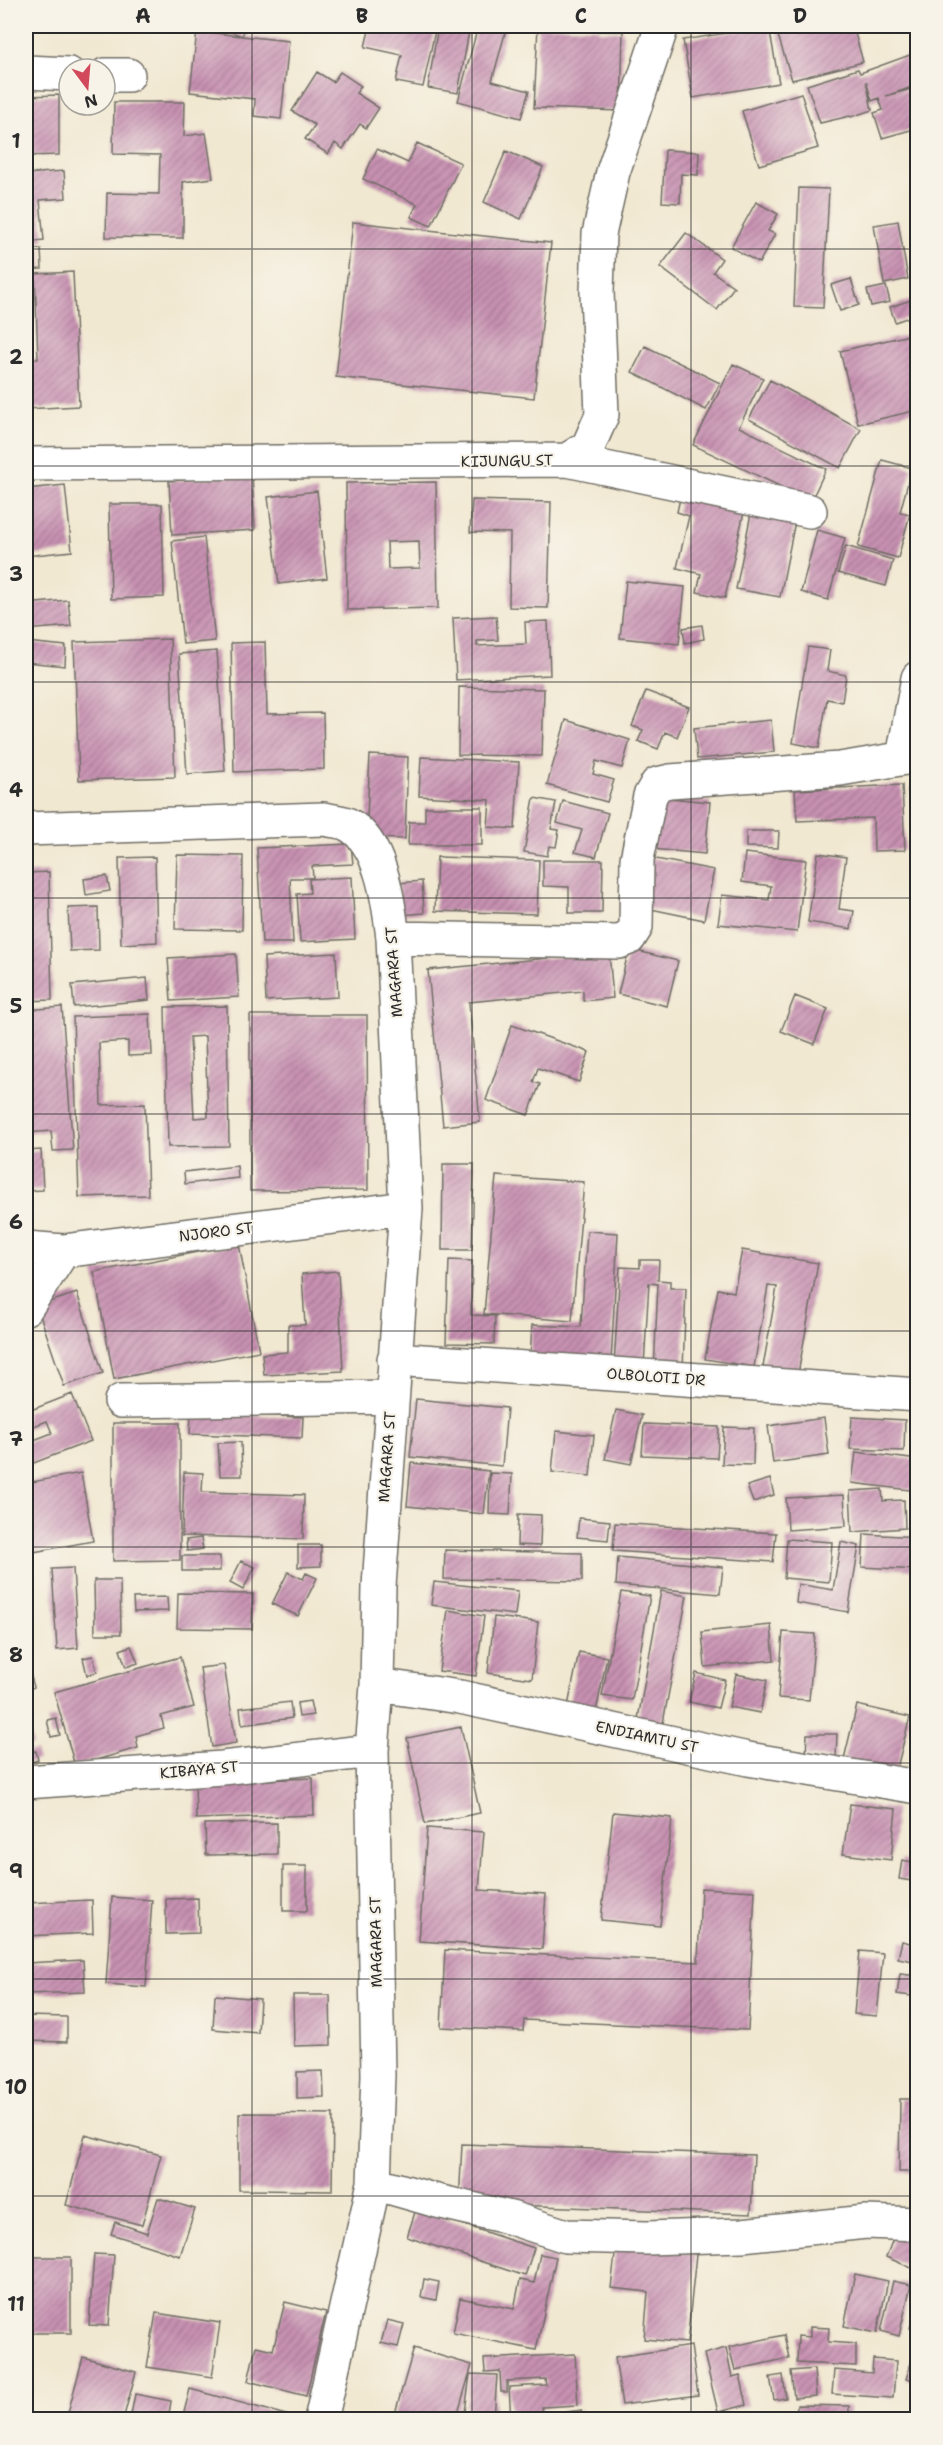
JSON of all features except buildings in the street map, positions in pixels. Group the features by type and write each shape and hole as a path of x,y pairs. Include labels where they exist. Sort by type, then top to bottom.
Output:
{"street":[{"name":"KIJUNGU ST","path":"26,464 567,460 588,447 602,415 597,292 599,234 613,172 662,26"},
{"path":"26,72 57,73"},
{"path":"567,460 810,511"},
{"path":"393,938 618,942 629,938 636,927 636,859 650,796 657,784 670,781 840,769 910,757 918,678"},
{"name":"MAGARA ST","path":"26,829 324,819 348,825 369,844 380,869 388,904 393,938 405,1208 379,1586 377,1685 372,1751 378,2075 374,2183 321,2420"},
{"name":"NJORO ST","path":"26,1248 63,1251 405,1208"},
{"path":"26,1308 63,1251"},
{"name":"OLBOLOTI DR","path":"394,1359 918,1395"},
{"path":"121,1401 391,1397"},
{"name":"ENDIAMTU ST","path":"377,1685 460,1697 748,1759 918,1787"},
{"name":"KIBAYA ST","path":"26,1782 222,1768 372,1751"},
{"path":"374,2183 437,2201 511,2218 566,2236 648,2238 742,2235 866,2222 918,2224"}]}
